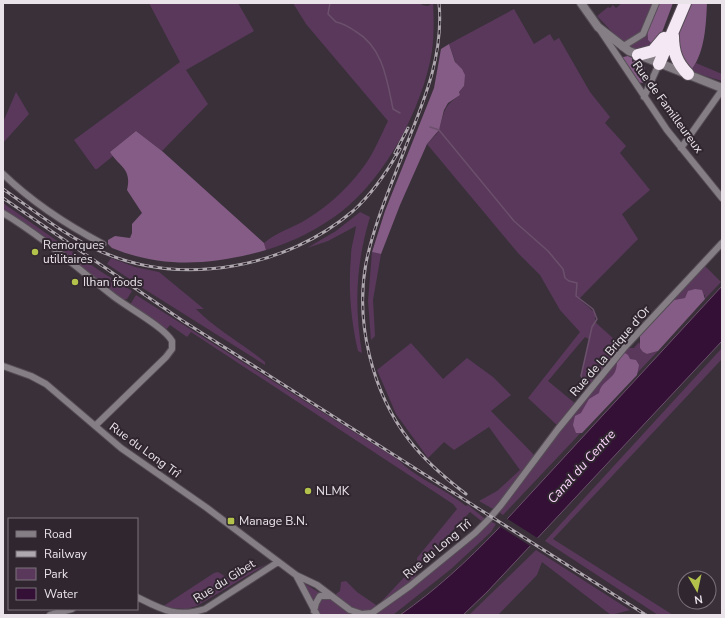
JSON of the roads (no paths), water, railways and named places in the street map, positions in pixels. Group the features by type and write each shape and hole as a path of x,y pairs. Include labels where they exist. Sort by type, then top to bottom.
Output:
{"highway":[{"path":"657,63 678,3"},
{"path":"638,56 653,51 668,35 685,3"},
{"path":"668,35 678,63 688,74"}],"street":[{"name":"Rue de Familleureux","path":"581,3 644,97 681,148 722,198"},
{"path":"622,47 643,34 656,3"},
{"name":"Rue de Familleureux","path":"598,27 622,47 638,56 688,74 722,89"},
{"path":"644,97 657,63"},
{"path":"681,148 722,89"},
{"path":"3,174 53,214 103,244"},
{"path":"3,213 29,228 114,297 163,332 172,341 172,349 166,356 95,426"},
{"name":"Rue de la Brique d'Or","path":"522,478 558,429 621,351 722,243"},
{"name":"Rue du Long Trî","path":"3,366 31,376 46,384 121,448 202,504 296,575 317,585 332,597 356,612 367,613 378,610 410,586 475,532 501,505 522,478"},
{"name":"Rue du Gibet","path":"138,597 170,613 192,613 205,609 275,560"},
{"path":"296,575 316,613"},
{"path":"316,613 316,603 320,596 332,597"},
{"path":"50,615 68,610"}],"water":[{"name":"Canal du Centre","path":"722,286 722,341 487,592 463,615 400,615 451,575 497,530"}],"waterway":[{"path":"330,3 328,14 336,22 341,23 364,38 378,55 386,76 393,109 400,113"},
{"path":"430,127 439,130 514,221 548,251 563,269 565,278 569,281 577,283 576,296 593,309 597,319 592,327 581,376 585,383"}],"railway":[{"path":"439,3 440,23 435,60 425,97 373,234 366,263 363,286 363,309 365,332 376,378 396,421 409,440 422,455 466,494"},
{"path":"395,153 408,128"},
{"path":"3,189 76,239 102,252 133,263 166,268 199,269 233,266 265,258 297,246 326,231 353,211 367,197 385,174 400,149"},
{"path":"3,198 183,321 646,615"}],"place":[{"name":"Remorques utilitaires","path":"35,252"},
{"name":"Ilhan foods","path":"75,282"},
{"name":"NLMK","path":"308,491"},
{"name":"Manage B.N.","path":"231,521"}]}
